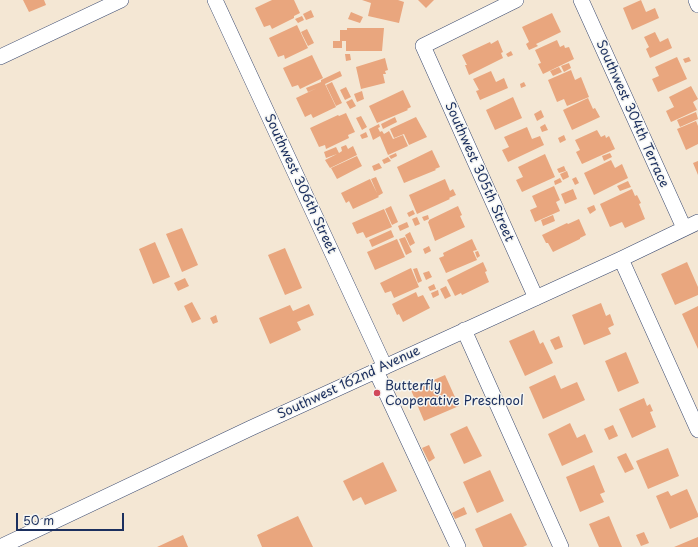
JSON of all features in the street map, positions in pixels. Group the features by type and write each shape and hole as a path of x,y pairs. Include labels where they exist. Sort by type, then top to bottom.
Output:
{"street":[{"path":"0,56 121,0"},
{"name":"Southwest 306th Street","path":"215,0 458,547"},
{"name":"Southwest 305th Street","path":"516,0 423,46 536,298"},
{"name":"Southwest 304th Terrace","path":"580,0 684,228"},
{"path":"696,0 698,5"},
{"name":"Southwest 162nd Avenue","path":"0,547 250,428 621,259 698,222"},
{"path":"621,259 698,430"},
{"path":"464,330 561,547"}],"building":[{"path":"23,0 44,0 46,5 29,12"},
{"path":"272,0 294,0 300,13 294,16 294,18 272,29 270,25 264,27 255,8"},
{"path":"362,0 398,0 404,2 399,23 368,16 371,3"},
{"path":"418,0 434,0 426,8"},
{"path":"641,0 646,12 655,8 659,18 632,30 623,8"},
{"path":"311,10 314,17 306,20 303,14"},
{"path":"351,12 363,17 360,23 348,19"},
{"path":"552,13 561,32 536,44 538,46 529,50 526,44 529,42 522,27"},
{"path":"302,16 304,20 298,23 295,19"},
{"path":"297,25 308,48 285,59 284,55 278,57 269,38"},
{"path":"347,28 384,28 382,51 346,51 346,41 342,41 342,48 333,48 333,41 340,41 340,30 347,30"},
{"path":"307,29 314,43 308,46 301,32"},
{"path":"655,32 660,42 668,38 672,48 650,58 646,49 649,47 644,37"},
{"path":"498,40 503,52 501,53 503,58 469,75 465,65 467,65 462,55 490,42 491,44"},
{"path":"557,40 560,47 564,45 565,48 569,47 574,59 543,74 538,64 541,63 535,50"},
{"path":"511,51 513,55 508,57 506,54"},
{"path":"345,54 350,54 351,60 346,61"},
{"path":"312,55 323,78 300,89 298,85 292,87 283,68"},
{"path":"677,57 687,79 658,92 652,79 659,76 655,67"},
{"path":"689,57 691,61 685,63 683,59"},
{"path":"385,58 388,70 385,71 386,74 383,74 385,83 361,89 356,67"},
{"path":"569,63 571,68 564,72 561,66"},
{"path":"559,67 562,72 553,76 550,71"},
{"path":"571,70 575,80 581,77 589,97 567,106 564,99 557,102 548,80"},
{"path":"340,71 342,76 325,84 336,107 313,118 311,114 305,117 296,98 317,88 308,92 306,88 321,82 321,80"},
{"path":"491,71 496,82 504,78 508,88 480,100 476,91 479,90 473,79"},
{"path":"332,82 342,103 336,106 326,85"},
{"path":"524,82 526,86 521,88 520,84"},
{"path":"691,86 698,99 693,102 697,110 671,122 666,111 674,107 669,97"},
{"path":"346,87 351,97 345,100 340,90"},
{"path":"403,90 411,107 407,109 408,110 377,123 369,106"},
{"path":"362,91 364,99 357,102 354,94"},
{"path":"513,97 522,118 495,130 486,110"},
{"path":"588,98 593,109 595,108 600,117 572,130 563,110"},
{"path":"352,99 356,106 350,109 346,102"},
{"path":"541,110 544,117 537,121 534,114"},
{"path":"696,112 698,119 680,127 677,120"},
{"path":"346,113 355,132 348,135 349,138 326,149 325,145 319,147 310,128 338,115 339,116"},
{"path":"361,116 367,127 362,130 356,118"},
{"path":"395,117 397,122 383,129 381,124"},
{"path":"416,117 427,137 409,145 404,134 394,138 390,129"},
{"path":"696,121 698,126 698,144 686,150 677,129"},
{"path":"379,124 380,127 378,128 380,132 382,131 384,134 389,131 393,139 403,135 408,146 388,155 380,136 373,140 369,129"},
{"path":"545,124 548,130 542,132 540,127"},
{"path":"527,127 532,139 540,136 544,145 508,162 502,150 509,147 504,137"},
{"path":"597,130 601,137 605,135 606,138 609,136 615,149 582,164 576,152 580,150 575,140"},
{"path":"366,132 368,137 362,139 360,135"},
{"path":"564,135 566,140 560,143 558,138"},
{"path":"346,145 348,149 353,146 357,155 330,168 325,160 337,154 326,158 324,152 336,147 339,153 342,151 341,147"},
{"path":"432,150 440,167 404,183 397,167"},
{"path":"396,153 397,156 391,159 389,156"},
{"path":"610,153 612,157 604,161 602,156"},
{"path":"545,154 555,177 522,192 516,180 523,177 518,167"},
{"path":"357,156 362,166 337,179 331,168"},
{"path":"388,157 391,161 384,164 382,160"},
{"path":"611,160 615,168 622,164 628,178 594,195 584,173"},
{"path":"698,161 698,175 693,163"},
{"path":"379,163 382,168 374,171 372,166"},
{"path":"564,166 566,171 559,173 557,169"},
{"path":"567,171 569,177 563,180 560,174"},
{"path":"376,177 383,193 378,196 379,197 353,209 349,201 346,203 341,193 370,179 377,193 371,179"},
{"path":"576,177 579,183 575,185 572,179"},
{"path":"560,178 562,182 555,185 554,181"},
{"path":"445,179 450,191 453,189 456,195 417,214 409,195"},
{"path":"628,181 631,187 620,191 617,186"},
{"path":"554,186 560,200 556,202 560,211 535,222 530,210 537,207 532,196"},
{"path":"573,189 577,199 565,204 561,194"},
{"path":"632,189 635,196 637,195 641,203 639,204 645,219 625,228 622,222 610,227 600,204"},
{"path":"594,205 596,210 590,214 587,208"},
{"path":"391,206 398,222 392,225 385,209"},
{"path":"458,206 462,215 460,216 465,227 435,241 428,222 429,220"},
{"path":"384,209 392,227 366,238 363,232 357,234 352,223"},
{"path":"413,210 415,214 409,217 407,213"},
{"path":"428,215 429,219 424,221 422,217"},
{"path":"553,215 555,221 543,226 541,220"},
{"path":"417,217 420,224 415,226 412,219"},
{"path":"579,219 586,235 553,252 542,235"},
{"path":"407,222 409,227 400,231 398,226"},
{"path":"182,228 198,265 182,272 166,234"},
{"path":"391,230 394,237 372,247 369,240"},
{"path":"410,232 415,243 410,246 405,235"},
{"path":"405,237 412,252 406,255 399,239"},
{"path":"397,239 405,257 375,270 367,252"},
{"path":"472,239 477,250 473,251 477,260 446,273 439,258 444,256 443,253"},
{"path":"155,242 170,277 153,284 139,249"},
{"path":"429,246 431,251 425,254 423,249"},
{"path":"285,248 302,288 285,295 268,255"},
{"path":"478,251 480,256 477,258 475,252"},
{"path":"483,262 487,271 485,272 489,282 462,295 461,293 455,296 447,280"},
{"path":"687,262 698,287 698,295 675,305 661,274"},
{"path":"411,268 419,287 394,298 391,291 385,293 380,283"},
{"path":"417,268 422,281 418,283 413,269"},
{"path":"429,271 432,277 426,280 423,273"},
{"path":"185,278 189,286 178,291 174,283"},
{"path":"434,284 436,289 430,291 428,287"},
{"path":"446,286 451,296 445,299 440,289"},
{"path":"438,290 439,295 433,298 431,293"},
{"path":"416,292 418,297 423,295 430,308 403,322 399,314 397,315 392,304"},
{"path":"192,302 201,319 192,323 184,306"},
{"path":"601,303 606,316 610,314 614,325 608,328 611,334 584,345 572,315"},
{"path":"309,304 314,315 297,322 301,330 270,344 259,318 290,305 293,311"},
{"path":"698,306 698,349 682,314"},
{"path":"216,315 218,322 213,324 210,318"},
{"path":"534,330 540,344 543,342 553,363 525,376 509,341"},
{"path":"559,336 563,347 555,350 550,340"},
{"path":"626,352 639,383 618,392 605,361"},
{"path":"445,375 459,406 424,421 411,390"},
{"path":"555,375 561,389 577,382 585,400 543,419 529,387"},
{"path":"644,398 647,406 650,404 653,411 650,412 656,427 632,438 619,409"},
{"path":"570,423 577,438 585,434 593,452 562,466 548,434"},
{"path":"613,425 618,436 609,440 604,429"},
{"path":"467,426 482,456 464,464 450,434"},
{"path":"429,445 435,458 429,462 422,448"},
{"path":"668,448 679,476 648,489 636,461"},
{"path":"626,453 634,469 625,473 617,457"},
{"path":"383,462 397,491 365,505 361,497 353,501 343,481"},
{"path":"594,465 605,492 600,494 604,502 580,512 566,477"},
{"path":"490,470 504,501 477,513 463,482"},
{"path":"687,489 698,517 670,529 656,496 668,491 671,496"},
{"path":"464,507 467,514 455,519 452,513"},
{"path":"511,513 527,545 523,547 483,547 475,529"},
{"path":"298,516 313,547 262,547 257,535"},
{"path":"609,516 622,547 599,547 589,524"},
{"path":"644,532 649,543 641,546 636,535"},
{"path":"183,535 188,547 157,547"},
{"path":"698,537 698,547 674,547"}],"place":[{"name":"Butterfly Cooperative Preschool","path":"377,393"}]}
